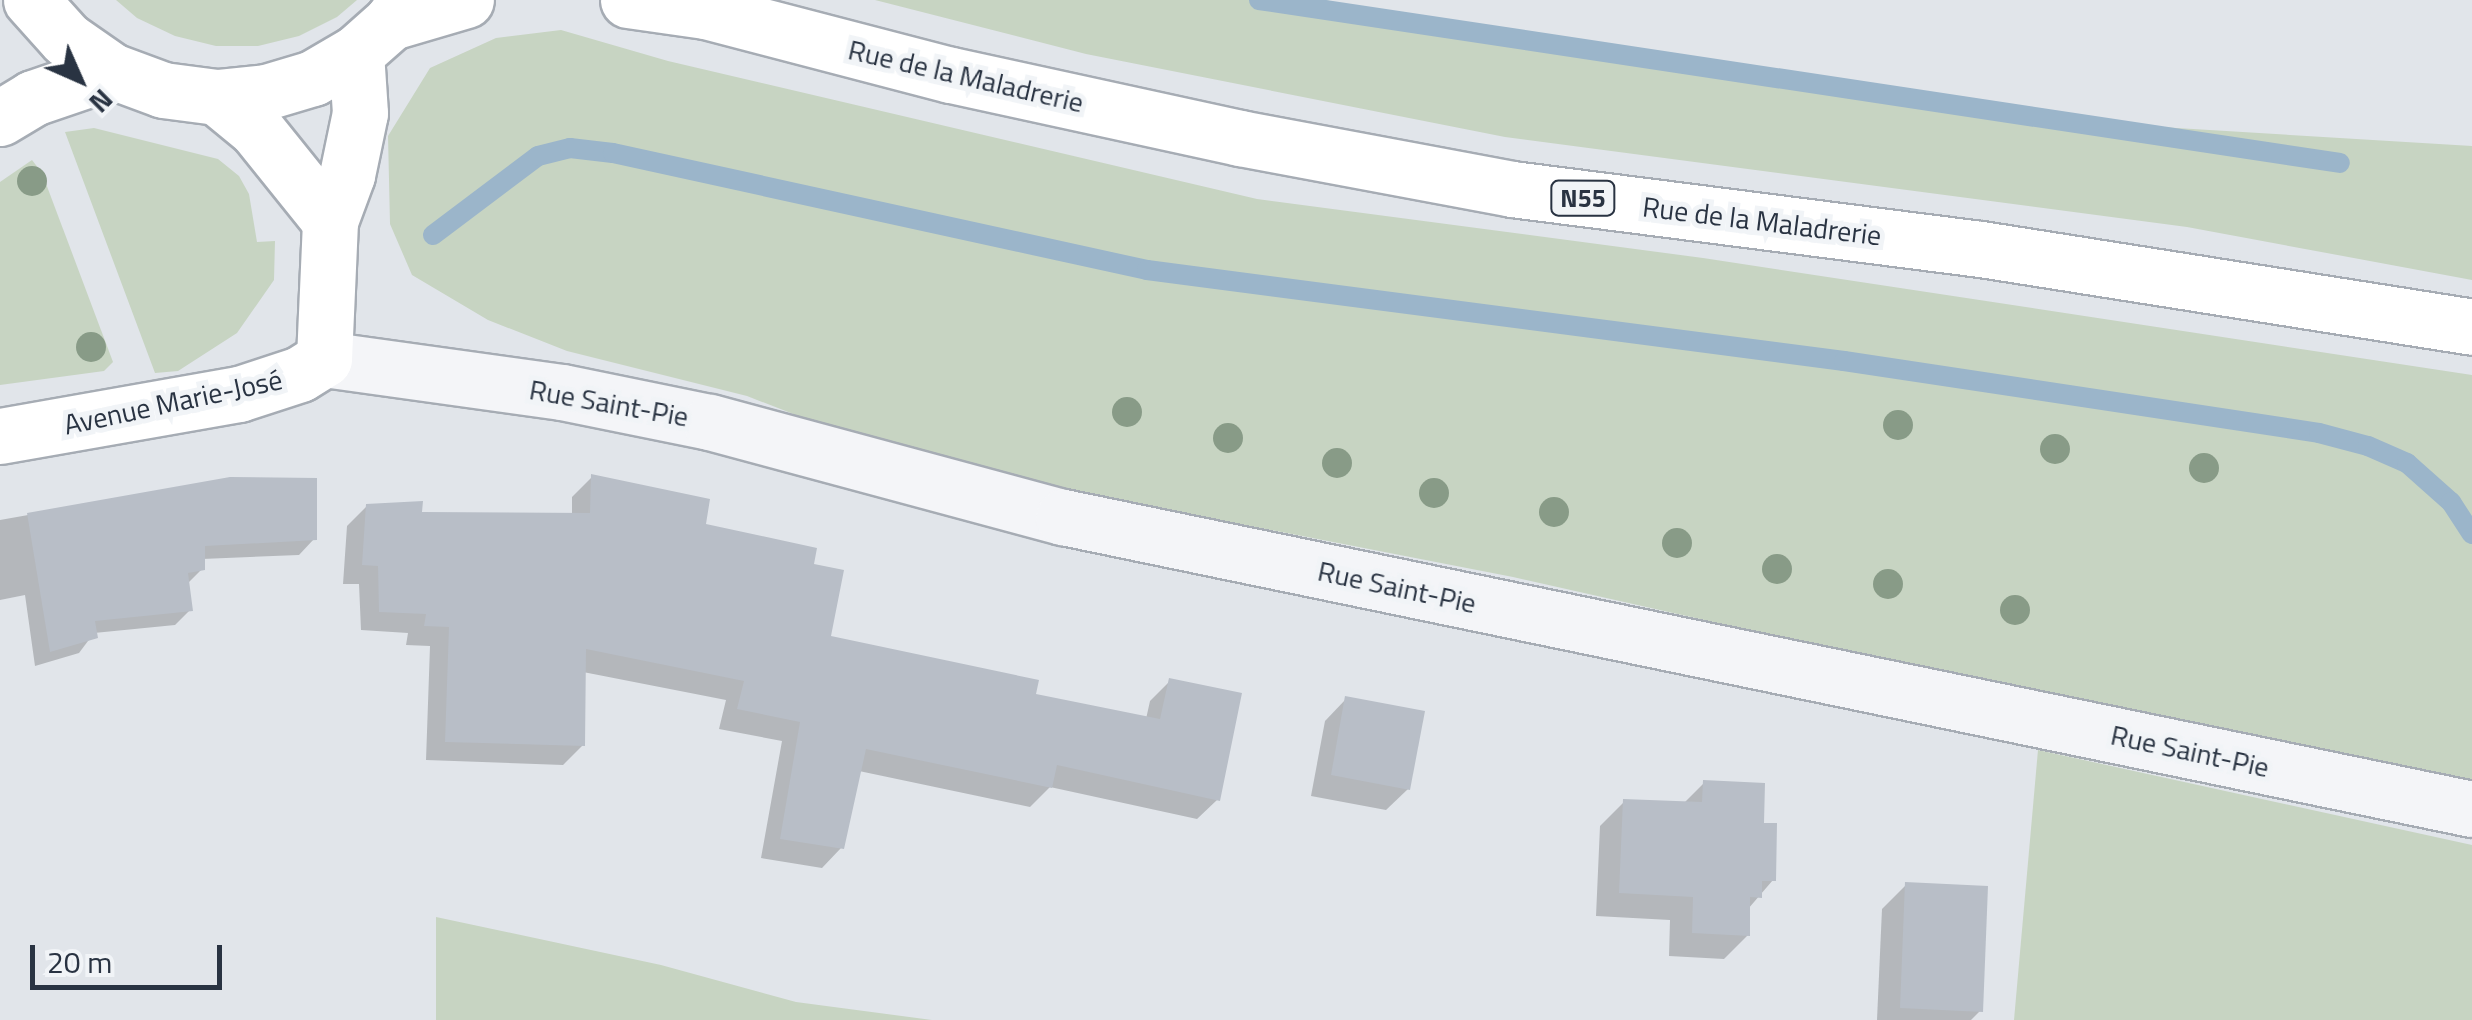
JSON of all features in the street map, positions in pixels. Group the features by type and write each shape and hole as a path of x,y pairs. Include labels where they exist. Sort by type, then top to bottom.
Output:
{"main road":[{"path":"31,0 66,39 112,71 163,90 217,97 266,92 314,78 385,25 466,0"},
{"name":"Rue de la Maladrerie","path":"628,0 695,6 1009,88 1240,138 1512,189 1981,249 2472,327"},
{"path":"324,359 330,221 347,175 385,25"},
{"path":"0,118 33,98 112,71"},
{"path":"217,97 256,129 330,221"},
{"name":"Avenue Marie-José","path":"0,436 240,394 300,374 324,359"}],"street":[{"name":"Rue Saint-Pie","path":"324,359 562,392 710,422 940,488 1063,517 2472,809"}],"green space":[{"path":"116,0 357,0 337,17 299,36 258,46 216,46 175,36 137,18"},
{"path":"875,0 1325,0 1381,12 2160,127 2472,146 2472,280 2187,227 1505,137 1086,54"},
{"path":"561,30 668,61 1257,199 1703,258 2472,375 2472,782 1932,671 1513,577 911,460 747,396 567,351 488,320 412,275 390,224 388,136 430,68 496,38"},
{"path":"94,128 218,159 239,176 249,194 257,242 275,241 274,280 237,333 178,371 155,373 65,132"},
{"path":"32,160 42,173 113,362 104,371 0,385 0,182"},
{"path":"2038,750 2472,845 2472,1020 2014,1020"},
{"path":"436,917 661,965 796,1002 932,1020 436,1020"}],"building":[{"path":"591,474 710,499 706,524 817,548 814,564 844,570 831,636 1039,680 1036,694 1160,719 1169,678 1242,693 1220,801 1057,765 1052,788 866,749 844,849 780,839 800,722 737,709 744,681 586,649 585,746 445,742 449,627 424,626 426,614 379,612 378,566 362,565 366,504 423,501 422,512 590,513"},
{"path":"230,477 317,478 317,540 205,546 205,570 188,573 193,611 95,621 98,638 50,652 27,513"},
{"path":"1345,696 1425,711 1410,790 1331,775"},
{"path":"1703,780 1765,783 1764,823 1777,823 1776,881 1762,881 1762,898 1750,897 1750,936 1692,933 1693,897 1619,893 1623,799 1702,802"},
{"path":"1905,882 1988,886 1983,1012 1900,1008"}],"waterway":[{"path":"1259,0 2340,163"},
{"path":"433,235 538,156 570,148 613,153 1147,270 1844,361 2319,433 2368,446 2407,463 2451,502 2472,534"}]}
